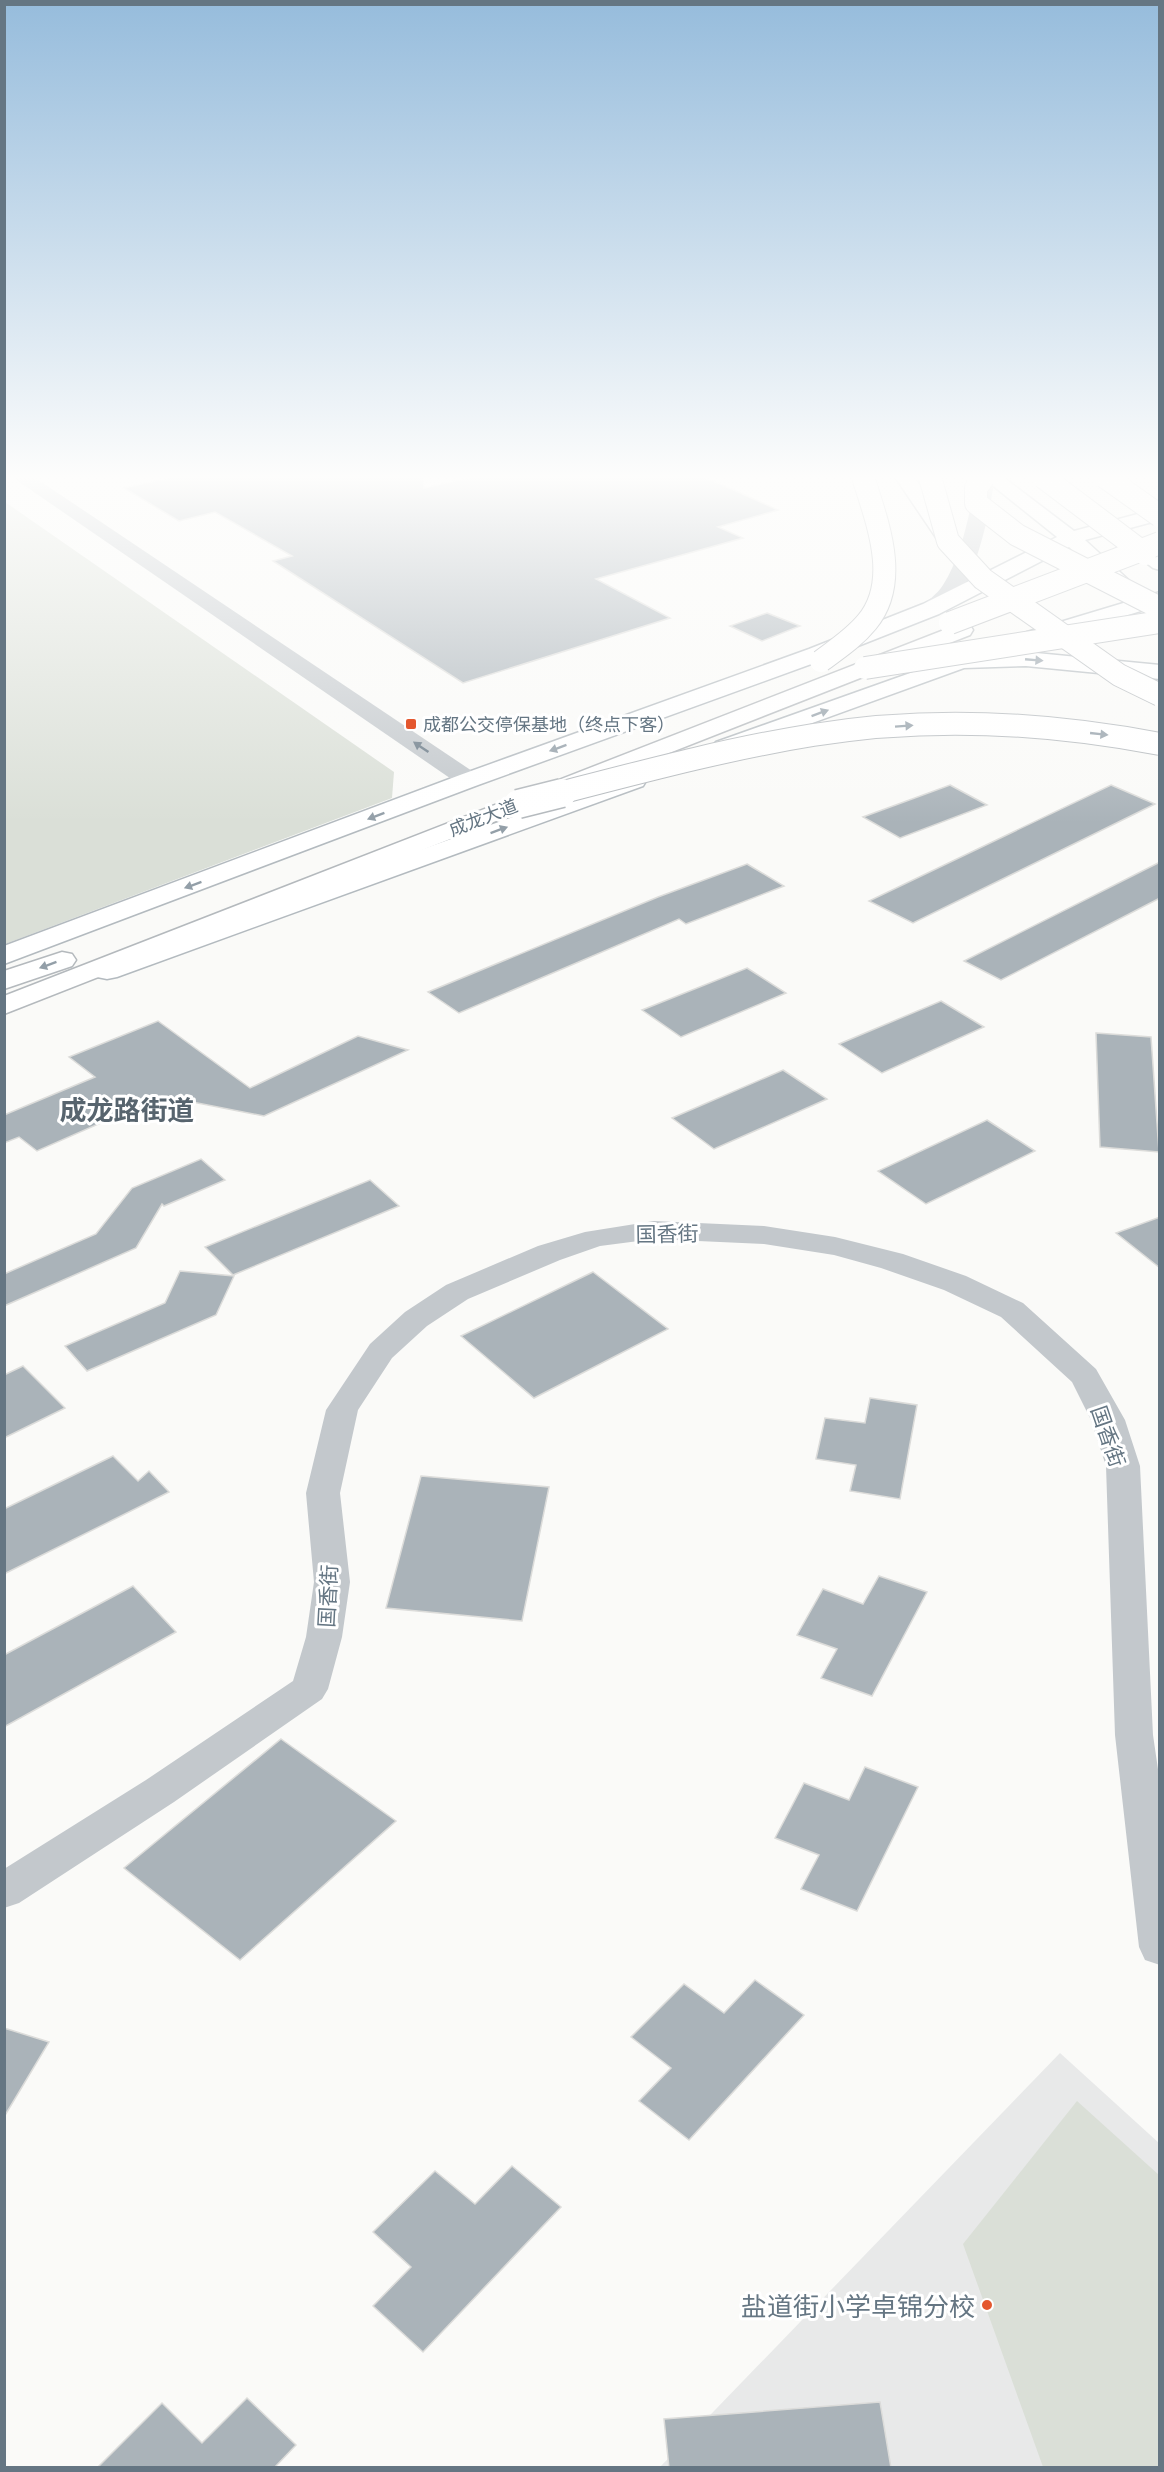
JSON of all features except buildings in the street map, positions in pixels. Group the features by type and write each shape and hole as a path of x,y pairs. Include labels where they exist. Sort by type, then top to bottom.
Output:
{"main road":[{"path":"509,800 624,738 757,689 821,661 840,649 870,620 882,592"},
{"path":"948,621 990,592"},
{"path":"1001,592 1119,675 1160,695"},
{"path":"4,956 458,784 817,654 948,621 1036,592"},
{"path":"1128,592 1155,606"},
{"path":"1137,592 1155,606"},
{"path":"6,997 182,946 955,663 1155,606"},
{"name":"成龙大道","path":"6,997 509,800 865,668 948,621"},
{"name":"成龙大道","path":"509,800 948,621"},
{"path":"865,668 1160,622"},
{"path":"1073,644 1160,684"},
{"path":"955,663 1026,659 1160,672"},
{"path":"509,800 766,743 834,732 911,725 1010,725 1126,736 1160,744"}],"street":[{"path":"172,592 458,784"},
{"path":"185,592 458,784"},
{"path":"948,621 949,592"},
{"name":"国香街","path":"4,1891 160,1791 309,1689 324,1637 332,1582 323,1493 342,1410 381,1351 416,1318 457,1292 549,1253 596,1238 654,1230 764,1235 835,1246 892,1261 955,1283 1012,1310 1085,1376 1108,1420 1123,1466 1134,1735 1160,1947"}],"shaded area":[{"path":"5,592 135,592 394,772 392,798 5,944"},
{"name":"盐道街小学卓锦分校","path":"1060,2053 1159,2143 1159,2467 659,2468"},
{"path":"1077,2101 1159,2175 1159,2467 1043,2467 963,2244"}],"place":[{"name":"成都公交停保基地（终点下客）","path":"411,724"},
{"name":"盐道街小学卓锦分校","path":"987,2305"}],"district":[{"name":"成龙路街道","path":"127,1109"}]}
